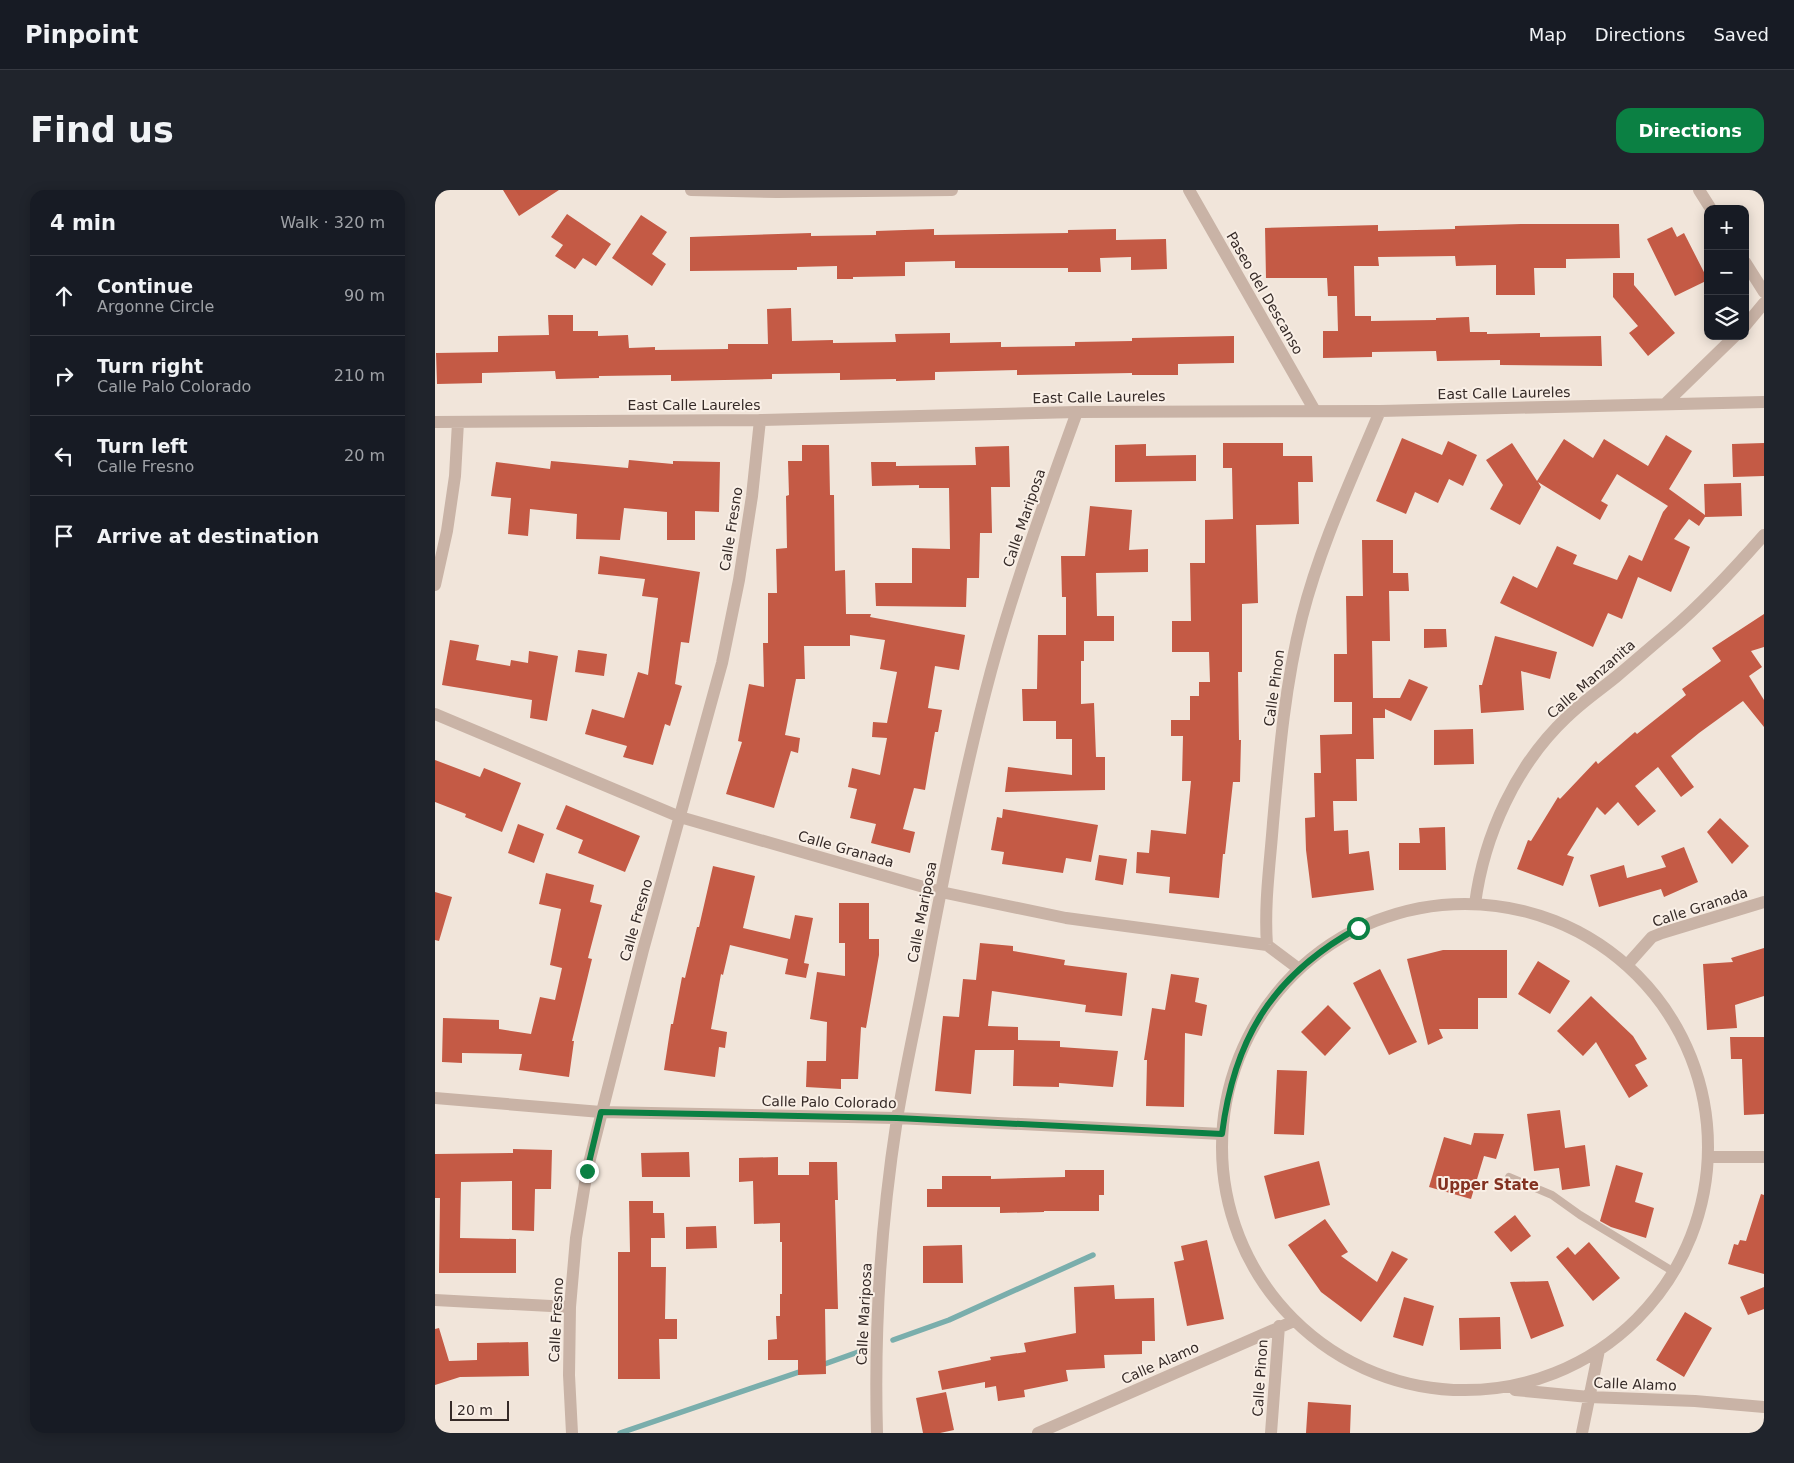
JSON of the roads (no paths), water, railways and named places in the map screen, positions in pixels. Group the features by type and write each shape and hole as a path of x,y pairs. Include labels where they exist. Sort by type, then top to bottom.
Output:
{"street":[{"path":"691,190 777,192 952,190"},
{"name":"Paseo del Descanso","path":"1189,190 1315,411"},
{"path":"1699,190 1708,205"},
{"path":"1749,268 1764,292"},
{"path":"1749,321 1764,303"},
{"path":"1665,404 1731,340"},
{"name":"East Calle Laureles","path":"435,422 761,420 1077,412 1380,411 1764,402"},
{"name":"Calle Pinon","path":"1267,945 1265,919 1275,798 1292,663 1302,616 1320,558 1380,411"},
{"name":"Calle Mariposa","path":"877,1433 877,1322 885,1220 897,1118 941,892 963,785 991,672 1015,587 1077,412"},
{"name":"Calle Fresno","path":"572,1433 569,1375 570,1307 576,1238 587,1171 643,950 722,663 739,580 761,420"},
{"path":"435,585 447,531 455,476 458,422"},
{"name":"Calle Manzanita","path":"1475,904 1477,885 1489,841 1502,808 1543,742 1589,696 1616,677 1674,628 1726,577 1764,535"},
{"name":"Calle Granada","path":"435,714 680,817 941,892 1066,918 1267,945"},
{"name":"Calle Granada","path":"1627,965 1652,937 1764,902"},
{"path":"1451,904 1502,906 1556,921 1581,933 1627,965 1648,987 1667,1012 1682,1038 1694,1066 1706,1119 1708,1158 1705,1188 1698,1217 1688,1246 1657,1298 1637,1320 1599,1350 1562,1371 1534,1382 1504,1388 1472,1392 1439,1390 1407,1385 1376,1374 1346,1360 1318,1342 1274,1299 1257,1274 1233,1221 1226,1192 1222,1134 1226,1103 1245,1044 1260,1017 1278,992 1299,969 1337,940 1380,919 1427,906 1451,904"},
{"path":"1267,945 1299,969"},
{"name":"Calle Palo Colorado","path":"435,1098 601,1112 897,1118 1222,1134"},
{"path":"1708,1158 1764,1158"},
{"path":"435,1300 570,1307"},
{"name":"Calle Alamo","path":"1038,1433 1294,1320"},
{"name":"Calle Pinon","path":"1271,1433 1279,1326"},
{"path":"1583,1433 1599,1350"},
{"name":"Calle Alamo","path":"1504,1388 1589,1397 1695,1401 1764,1407"}],"lane":[{"path":"1509,1177 1552,1195 1580,1215 1673,1272"}],"waterway":[{"path":"893,1340 949,1320 1093,1255"},
{"path":"819,1366 861,1351"},
{"path":"620,1433 805,1370"}],"district":[{"name":"Upper State","path":"1488,1185"}]}
